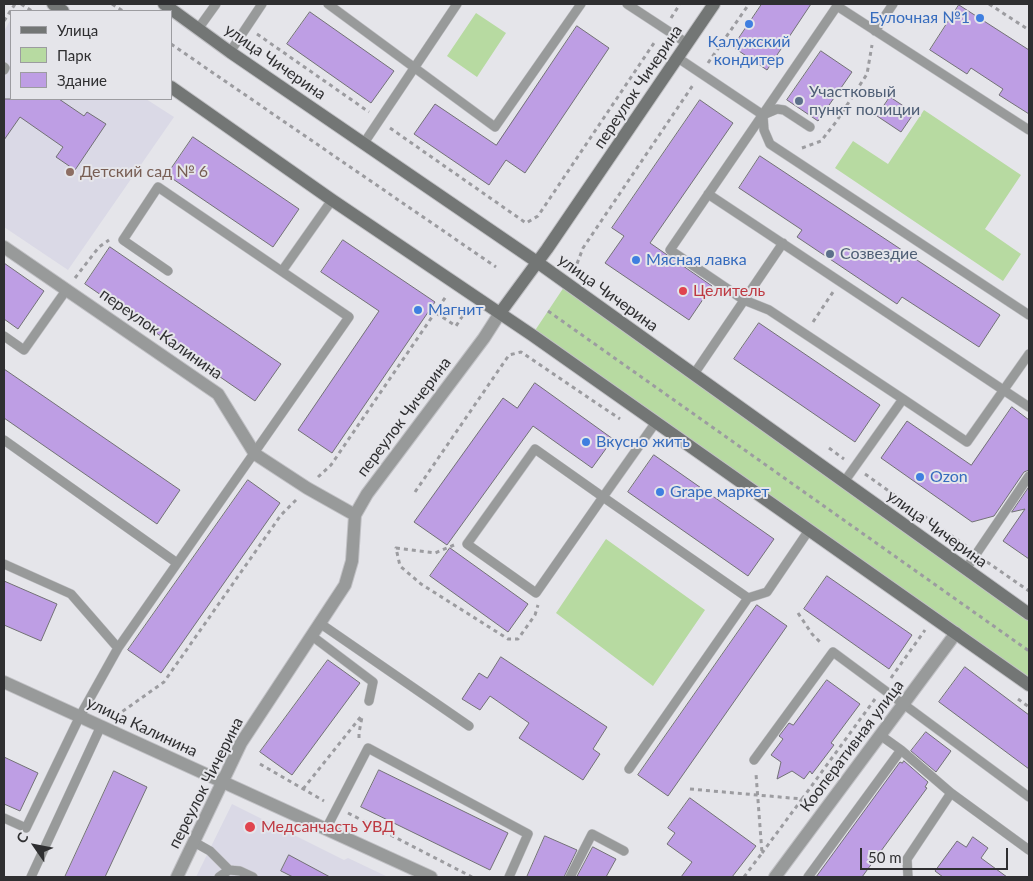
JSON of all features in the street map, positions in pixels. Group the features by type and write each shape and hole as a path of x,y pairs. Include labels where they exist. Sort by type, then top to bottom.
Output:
{"street":[{"name":"улица Чичерина","path":"164,4 230,52 537,262 1029,614"},
{"name":"переулок Чичерина","path":"177,877 241,743 345,585 352,561 355,515 367,494 484,338 714,4"},
{"path":"172,88 332,200 500,313 1029,685"},
{"name":"переулок Калинина","path":"4,246 218,394 255,454 307,488 355,515"},
{"name":"Кооперативная улица","path":"775,877 956,633"},
{"name":"улица Калинина","path":"4,682 431,877"}],"lane":[{"path":"198,29 216,4"},
{"path":"230,52 262,4"},
{"path":"328,4 495,128 581,4"},
{"path":"364,143 457,4"},
{"path":"627,4 688,44"},
{"path":"875,31 892,4"},
{"path":"1029,130 837,6 670,250 744,300 769,310 967,442 1029,354"},
{"path":"678,58 763,115"},
{"path":"763,115 777,109 784,110 810,127"},
{"path":"763,115 764,130 770,144 1029,315"},
{"path":"4,818 26,828 80,716 118,648 349,317 158,187 123,240 168,271"},
{"path":"708,194 1029,407"},
{"path":"282,271 332,200"},
{"path":"694,374 783,243"},
{"path":"4,336 24,350 67,289"},
{"path":"844,482 903,399"},
{"path":"656,422 603,496 536,593 468,544 535,449 603,496 748,598"},
{"path":"4,440 178,563"},
{"path":"966,569 1029,477"},
{"path":"629,769 748,598 767,592 809,530"},
{"path":"4,564 71,594 118,648"},
{"path":"321,624 469,726"},
{"path":"312,636 373,682 369,701"},
{"path":"754,760 833,652 1029,797"},
{"path":"31,877 101,726"},
{"path":"880,735 901,750 951,793 1029,850"},
{"path":"326,829 368,748 528,834 509,877"},
{"path":"808,877 901,750"},
{"path":"908,877 907,859 951,793"},
{"path":"570,877 592,834 624,851"},
{"path":"194,842 210,851 229,870 240,871 253,877"},
{"path":"219,877 229,870"}],"path":[{"path":"989,4 1029,30"},
{"path":"785,154 821,141 836,122 867,74 875,31"},
{"path":"172,45 496,267"},
{"path":"67,289 99,248 112,237 123,240"},
{"path":"805,334 840,281"},
{"path":"101,726 164,682 282,515 331,465 448,294 454,299"},
{"path":"436,313 456,326 468,307 461,303"},
{"path":"548,311 1029,651"},
{"path":"415,492 510,355 521,352 622,421"},
{"path":"855,467 1029,591"},
{"path":"468,544 452,545 443,551 435,553 396,548 400,566 421,584 508,639 518,639 535,615 539,603 536,593"},
{"path":"798,613 812,634 833,652"},
{"path":"917,624 947,646"},
{"path":"744,877 925,630"},
{"path":"1014,696 1029,707"},
{"path":"368,748 361,751 359,733 363,714 369,701"},
{"path":"303,789 363,714"},
{"path":"754,760 762,853"},
{"path":"260,764 337,808 472,877"},
{"path":"690,789 802,799"}],"shaded area":[{"name":"Детский сад № 6","path":"10,21 10,100 148,100 174,117 68,270 4,227 4,31"},
{"name":"Медсанчасть УВД","path":"232,804 344,860 348,858 388,877 196,877"}],"green space":[{"path":"476,13 506,33 477,77 447,56"},
{"path":"924,110 1021,175 985,229 1021,254 1003,281 835,168 853,141 888,164"},
{"path":"566,284 1029,614 1029,687 532,335"},
{"path":"606,539 705,610 653,686 556,613"}],"building":[{"path":"762,4 811,4 767,70 733,47"},
{"path":"959,5 1029,50 1029,114 999,95 1003,89 971,68 967,74 930,50"},
{"path":"310,12 394,71 371,103 287,44"},
{"path":"577,26 609,48 525,173 506,160 489,185 414,134 435,104 496,145"},
{"path":"821,51 852,72 818,121 787,100"},
{"path":"890,97 914,113 901,132 877,116"},
{"path":"4,99 60,100 84,116 87,112 106,124 75,170 56,157 63,147 20,117 4,140"},
{"path":"700,100 733,123 650,243 712,286 689,320 605,263 624,236 612,228"},
{"path":"193,137 299,209 273,247 167,175"},
{"path":"760,156 1000,315 979,347 902,297 897,304 797,237 802,230 739,188"},
{"path":"343,240 435,302 332,453 298,430 379,311 321,272"},
{"path":"110,247 281,364 255,401 85,284"},
{"path":"4,263 44,291 18,329 4,319"},
{"path":"759,323 880,405 855,442 734,359"},
{"path":"4,369 180,490 157,524 4,418"},
{"path":"535,383 613,439 592,468 533,426 447,545 414,522 503,398 517,408"},
{"path":"1012,407 1029,420 1029,470 1024,472 994,516 972,522 881,458 907,421 971,465"},
{"path":"654,455 774,539 748,576 628,492"},
{"path":"248,480 280,503 161,673 128,650"},
{"path":"1029,487 1029,559 1003,541 1025,509 1012,512"},
{"path":"450,548 528,604 508,632 430,576"},
{"path":"827,576 912,635 889,669 804,609"},
{"path":"4,581 57,604 41,641 4,625"},
{"path":"757,605 787,626 668,796 638,775"},
{"path":"501,657 607,727 593,749 600,754 583,780 519,738 529,723 490,696 480,710 462,699 479,673 487,678"},
{"path":"328,660 360,683 292,775 260,752"},
{"path":"965,667 1029,715 1029,769 939,702"},
{"path":"827,680 860,704 831,743 834,745 812,774 810,771 804,779 792,771 777,779 781,762 771,755 783,739 779,736 789,723 793,725"},
{"path":"926,732 951,751 936,772 911,751"},
{"path":"4,757 38,773 20,811 4,804"},
{"path":"904,761 928,782 925,787 927,788 862,877 816,877 900,762"},
{"path":"379,770 508,833 490,870 361,807"},
{"path":"114,771 147,787 105,877 65,877"},
{"path":"690,798 756,846 732,877 681,877 692,862 667,844 675,833 668,828"},
{"path":"545,836 577,850 564,877 527,877"},
{"path":"973,837 988,848 981,858 1007,877 943,877 935,871 957,841 966,847"},
{"path":"593,847 616,859 606,877 577,877"},
{"path":"289,855 330,877 293,877 281,871"}],"place":[{"name":"Булочная №1","path":"980,18"},
{"name":"Калужский кондитер","path":"749,24"},
{"name":"Участковый пункт полиции","path":"799,101"},
{"name":"Детский сад № 6","path":"70,172"},
{"name":"Созвездие","path":"830,254"},
{"name":"Мясная лавка","path":"636,260"},
{"name":"Целитель","path":"683,291"},
{"name":"Магнит","path":"418,310"},
{"name":"Вкусно жить","path":"586,442"},
{"name":"Ozon","path":"920,477"},
{"name":"Grape маркет","path":"660,492"},
{"name":"Медсанчасть УВД","path":"250,827"}]}
